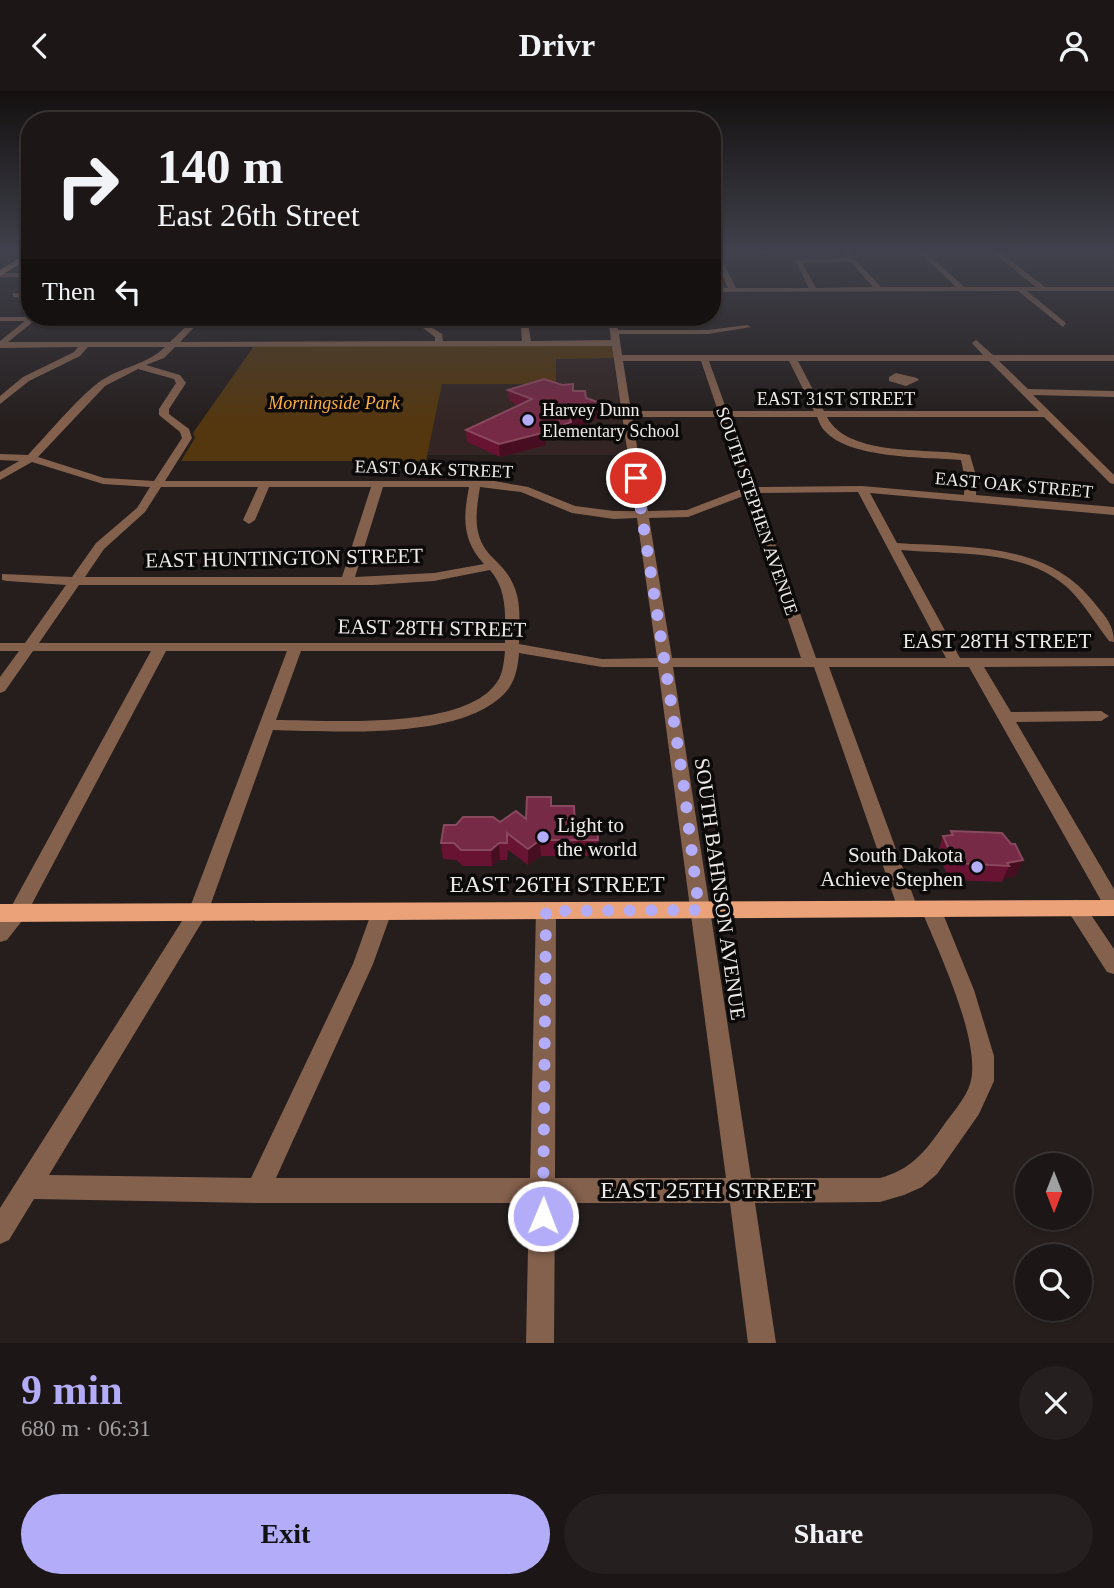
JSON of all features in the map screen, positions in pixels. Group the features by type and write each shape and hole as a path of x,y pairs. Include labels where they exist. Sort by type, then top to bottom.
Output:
{"main road":[{"name":"EAST 26TH STREET","path":"9,912 1114,907"}],"street":[{"path":"1043,308 1063,325"},
{"path":"0,319 21,318"},
{"path":"0,345 23,326"},
{"path":"0,477 31,458 102,384 161,356 191,326"},
{"path":"422,326 439,336 439,344"},
{"path":"525,326 527,344"},
{"name":"SOUTH BAHNSON AVENUE","path":"613,326 762,1343"},
{"path":"616,345 747,327"},
{"path":"976,343 1114,481"},
{"path":"0,345 616,345 704,358 1114,358"},
{"path":"0,401 26,379 77,354 85,345"},
{"name":"SOUTH STEPHEN AVENUE","path":"704,358 815,663 920,909"},
{"path":"792,358 831,433 846,442 966,457 971,479 970,498"},
{"path":"878,358 899,375"},
{"path":"0,688 100,546 141,510 187,438 185,431 164,415 164,409 181,383 177,377 138,366"},
{"path":"1025,392 1114,394"},
{"name":"EAST 31ST STREET","path":"626,414 1046,414"},
{"path":"156,427 173,423"},
{"name":"EAST OAK STREET","path":"0,457 31,458 103,481 157,484 475,484 514,487 583,512 642,516 688,513 750,490 862,489 1114,511"},
{"path":"249,520 265,484"},
{"path":"348,579 378,484"},
{"path":"266,725 411,724 458,716 485,703 502,687 510,669 513,603 503,576 479,551 470,533 475,484"},
{"path":"862,489 955,662"},
{"path":"894,546 1013,557 1036,563 1072,585 1114,638"},
{"name":"EAST HUNTINGTON STREET","path":"7,577 74,580 440,577 494,565"},
{"name":"EAST 28TH STREET","path":"0,647 512,647 603,663 664,664 1114,662"},
{"path":"0,934 9,912 161,647"},
{"path":"0,1231 30,1187 198,912 295,647"},
{"path":"974,662 1114,907"},
{"path":"1007,717 1101,716"},
{"path":"1076,908 1114,967"},
{"name":"EAST 25TH STREET","path":"30,1187 258,1191 740,1191 880,1189 902,1185 930,1166 976,1097 984,1071 977,1033 920,909"},
{"path":"258,1191 363,964 382,911"},
{"path":"540,1343 546,911"}],"shaded area":[{"name":"Harvey Dunn Elementary School","path":"556,358 613,358 627,455 427,455 442,384 556,384"}],"green space":[{"name":"Morningside Park","path":"616,343 618,358 556,359 556,384 442,384 426,461 181,461 195,438 193,433 254,346"}],"building":[{"path":"544,379 562,385 573,384 573,391 585,391 586,398 603,404 570,418 571,422 556,428 546,423 546,432 499,444 466,430 532,399 508,390"},
{"path":"527,797 551,797 551,806 574,806 575,824 597,824 598,840 540,840 528,849 507,833 507,843 499,843 491,850 461,850 454,843 441,843 444,825 456,825 463,817 493,817 500,822 516,811 526,819"},
{"path":"951,831 1002,833 1011,844 1015,844 1023,860 1007,863 1009,866 955,863 943,836 953,835"}],"place":[{"name":"Harvey Dunn Elementary School","path":"528,420"},
{"name":"Light to the world","path":"543,837"},
{"name":"South Dakota Achieve Stephen","path":"977,867"}],"route":[{"path":"543,1216 546,911 699,910 683,780 636,478"}]}
